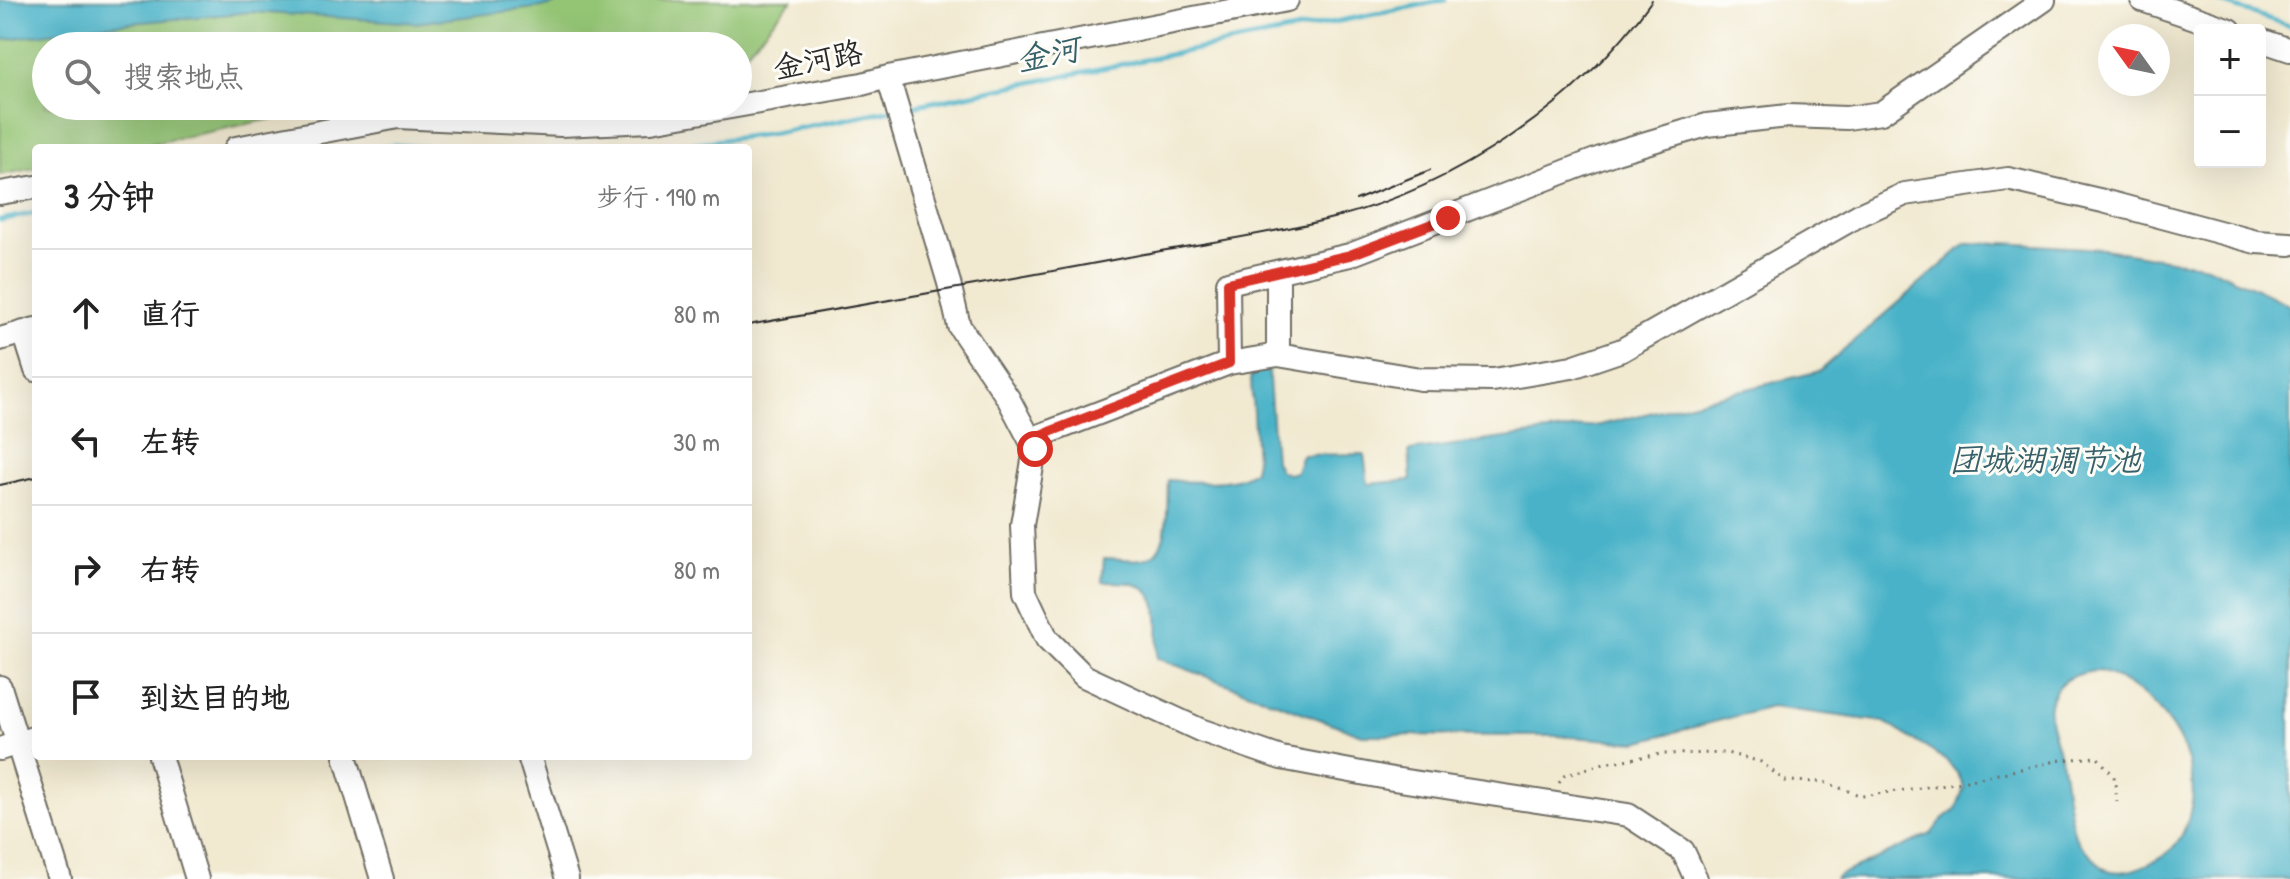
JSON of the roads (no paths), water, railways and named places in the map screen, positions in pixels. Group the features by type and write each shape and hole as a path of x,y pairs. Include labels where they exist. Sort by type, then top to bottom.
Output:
{"street":[{"name":"金河路","path":"752,103 862,84 890,85 1287,0"},
{"path":"1229,363 1228,283 1350,255 1616,152 1707,125 1788,116 1847,118 1881,113 2044,0"},
{"path":"2142,0 2212,24"},
{"path":"2266,42 2290,50"},
{"path":"890,85 959,326 1008,398 1035,449 1022,525 1025,592 1047,639 1084,676 1200,730 1281,758 1393,779 1628,815 1683,851 1696,879"},
{"name":"金河路","path":"257,144 382,120"},
{"name":"金河路","path":"459,120 561,125 657,120"},
{"path":"1031,439 1229,363 1278,355 1420,379 1493,380 1572,367 1622,350 1859,215 1905,194 2008,179 2256,242 2290,244"},
{"path":"0,193 32,188"},
{"path":"1278,273 1278,355"},
{"path":"0,339 30,330"},
{"path":"0,687 60,879"},
{"path":"161,760 197,879"},
{"path":"346,760 382,879"},
{"path":"530,760 567,879"}],"water":[{"path":"0,0 564,0 550,6 416,23 252,12 32,32 32,35 0,40"},
{"name":"团城湖调节池","path":"1966,244 2104,249 2207,266 2290,305 2290,879 1835,879 1931,834 1956,809 1964,787 1946,760 1884,722 1771,707 1637,742 1558,736 1362,735 1157,658 1158,615 1151,596 1134,584 1102,582 1104,558 1142,559 1159,548 1166,526 1168,480 1226,481 1254,470 1250,365 1268,364 1275,461 1280,471 1288,474 1296,472 1302,455 1364,454 1368,484 1411,480 1409,451 1600,425 1820,371","holes":["2099,671 2140,692 2172,727 2191,770 2193,793 2185,828 2173,848 2150,863 2120,872 2103,868 2077,841 2049,711 2057,689 2072,677"]}],"waterway":[{"name":"金河","path":"902,108 1445,0"},
{"name":"金河","path":"2213,0 2290,26"},
{"name":"金河","path":"690,144 774,133 892,110"},
{"name":"金河","path":"0,220 32,214"}],"tram line":[{"path":"752,324 1280,230 1379,204 1469,162 1511,136 1589,73 1652,0"},
{"path":"1356,200 1430,170"},
{"path":"0,485 32,478"}]}
